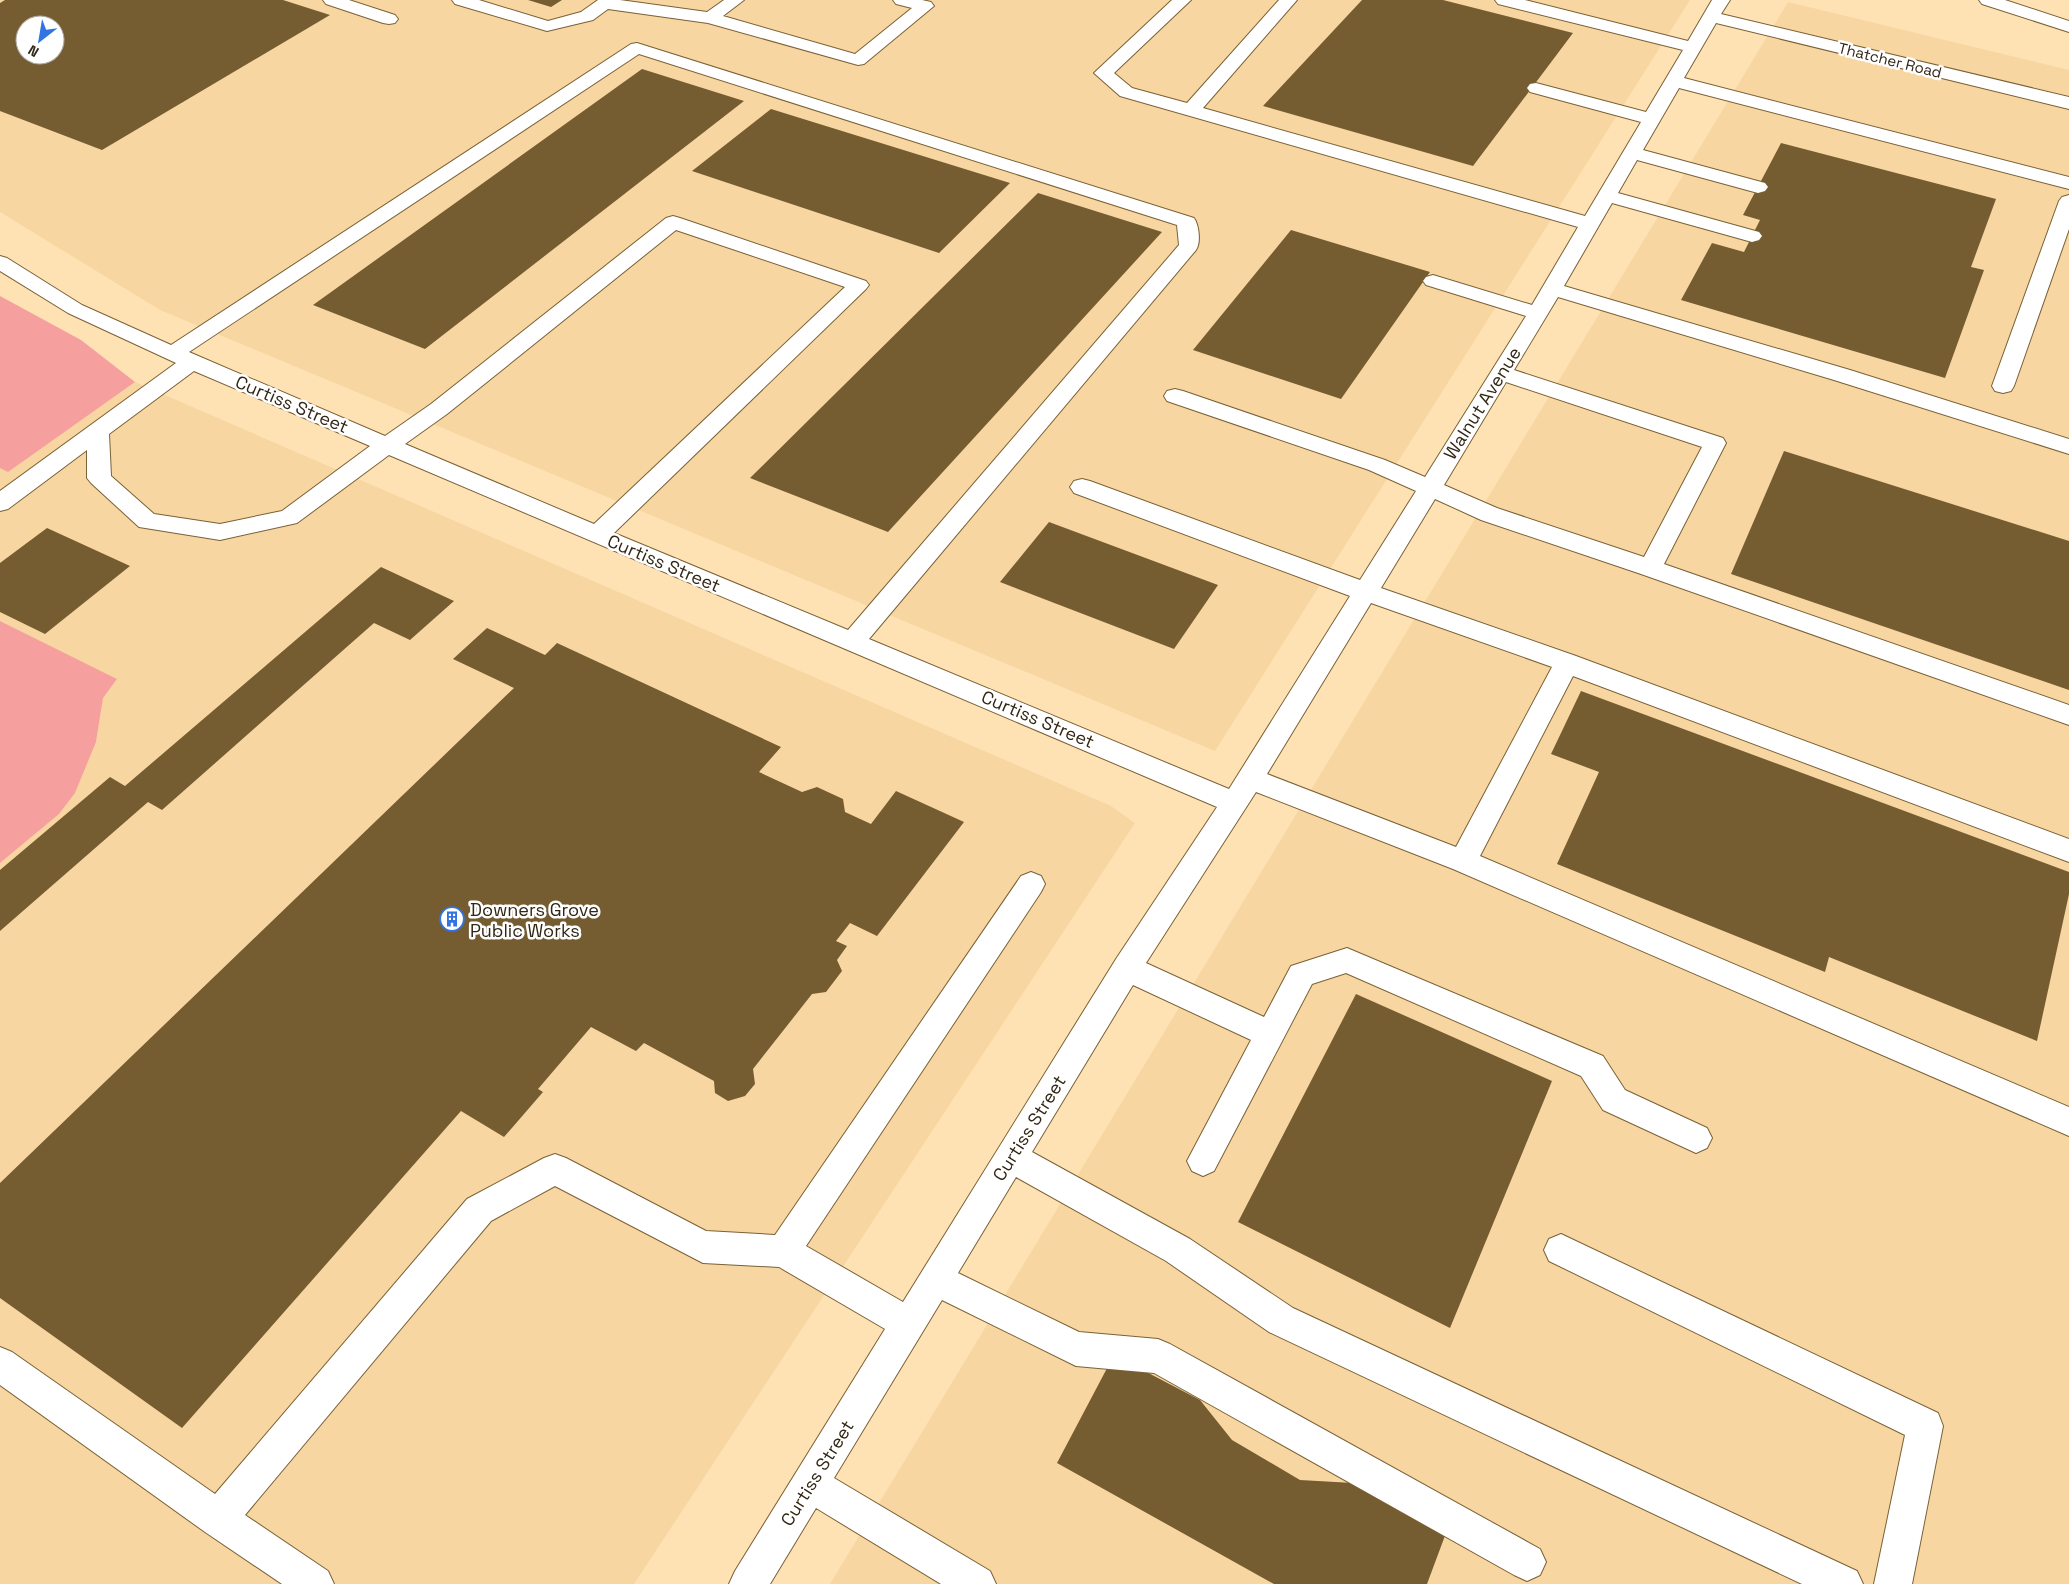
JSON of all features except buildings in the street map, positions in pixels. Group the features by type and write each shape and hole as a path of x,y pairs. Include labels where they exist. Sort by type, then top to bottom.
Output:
{"street":[{"path":"332,0 389,18"},
{"path":"460,0 547,26 587,16 607,2 710,18 858,60 925,6 902,0"},
{"path":"710,18 735,0"},
{"path":"1182,0 1103,73 1126,92 1591,224"},
{"path":"1191,110 1288,0"},
{"path":"1504,0 1692,47"},
{"path":"1988,0 2069,27"},
{"name":"Walnut Avenue","path":"1243,790 1538,313 1716,8"},
{"name":"Thatcher Road","path":"1716,8 2069,103"},
{"path":"0,504 98,431 183,357 637,48 1187,222 1189,246 852,642"},
{"path":"1674,81 2069,183"},
{"path":"1536,88 1652,119"},
{"path":"1632,153 1758,187"},
{"path":"1608,196 1752,236"},
{"path":"2003,386 2069,201"},
{"path":"98,431 98,478 148,521 220,532 289,517 439,409 673,222 859,285 597,535"},
{"name":"Curtiss Street","path":"0,262 75,308 123,332 597,535 852,642 1243,790 1127,968 748,1584"},
{"path":"1433,282 1538,313"},
{"path":"1552,289 1842,375 2069,447"},
{"path":"1500,374 1715,443 1650,568"},
{"path":"1175,396 1377,465 1488,514 1650,568 2069,715"},
{"path":"1082,487 1366,592 1567,663 2069,851"},
{"path":"1462,861 1567,663"},
{"path":"1243,790 1462,861 2069,1122"},
{"path":"783,1251 1031,884"},
{"path":"1203,1162 1302,975 1347,960 1592,1066 1614,1100 1696,1138"},
{"path":"1127,968 1271,1034"},
{"path":"1011,1157 1178,1250 1281,1320 1844,1584"},
{"path":"218,1519 479,1210 556,1169 703,1248 783,1251 908,1324"},
{"path":"1562,1250 1925,1426 1893,1584"},
{"path":"936,1279 1076,1349 1158,1356 1527,1562"},
{"path":"0,1364 218,1519 315,1584"},
{"path":"810,1484 977,1584"}],"shaded area":[{"path":"0,0 1690,0 1215,751 160,310 0,212"},
{"path":"1788,2 2069,70 2069,1584 830,1584"},
{"path":"0,296 81,340 135,382 8,472 0,468"},
{"path":"135,382 1111,806 1135,823 634,1584 0,1584 0,863 59,814 75,793 96,742 103,698 117,679 0,621 0,468 8,471"},
{"path":"0,621 117,679 103,698 96,742 75,793 59,814 0,863"}],"place":[{"name":"Downers Grove Public Works","path":"452,919"}]}
